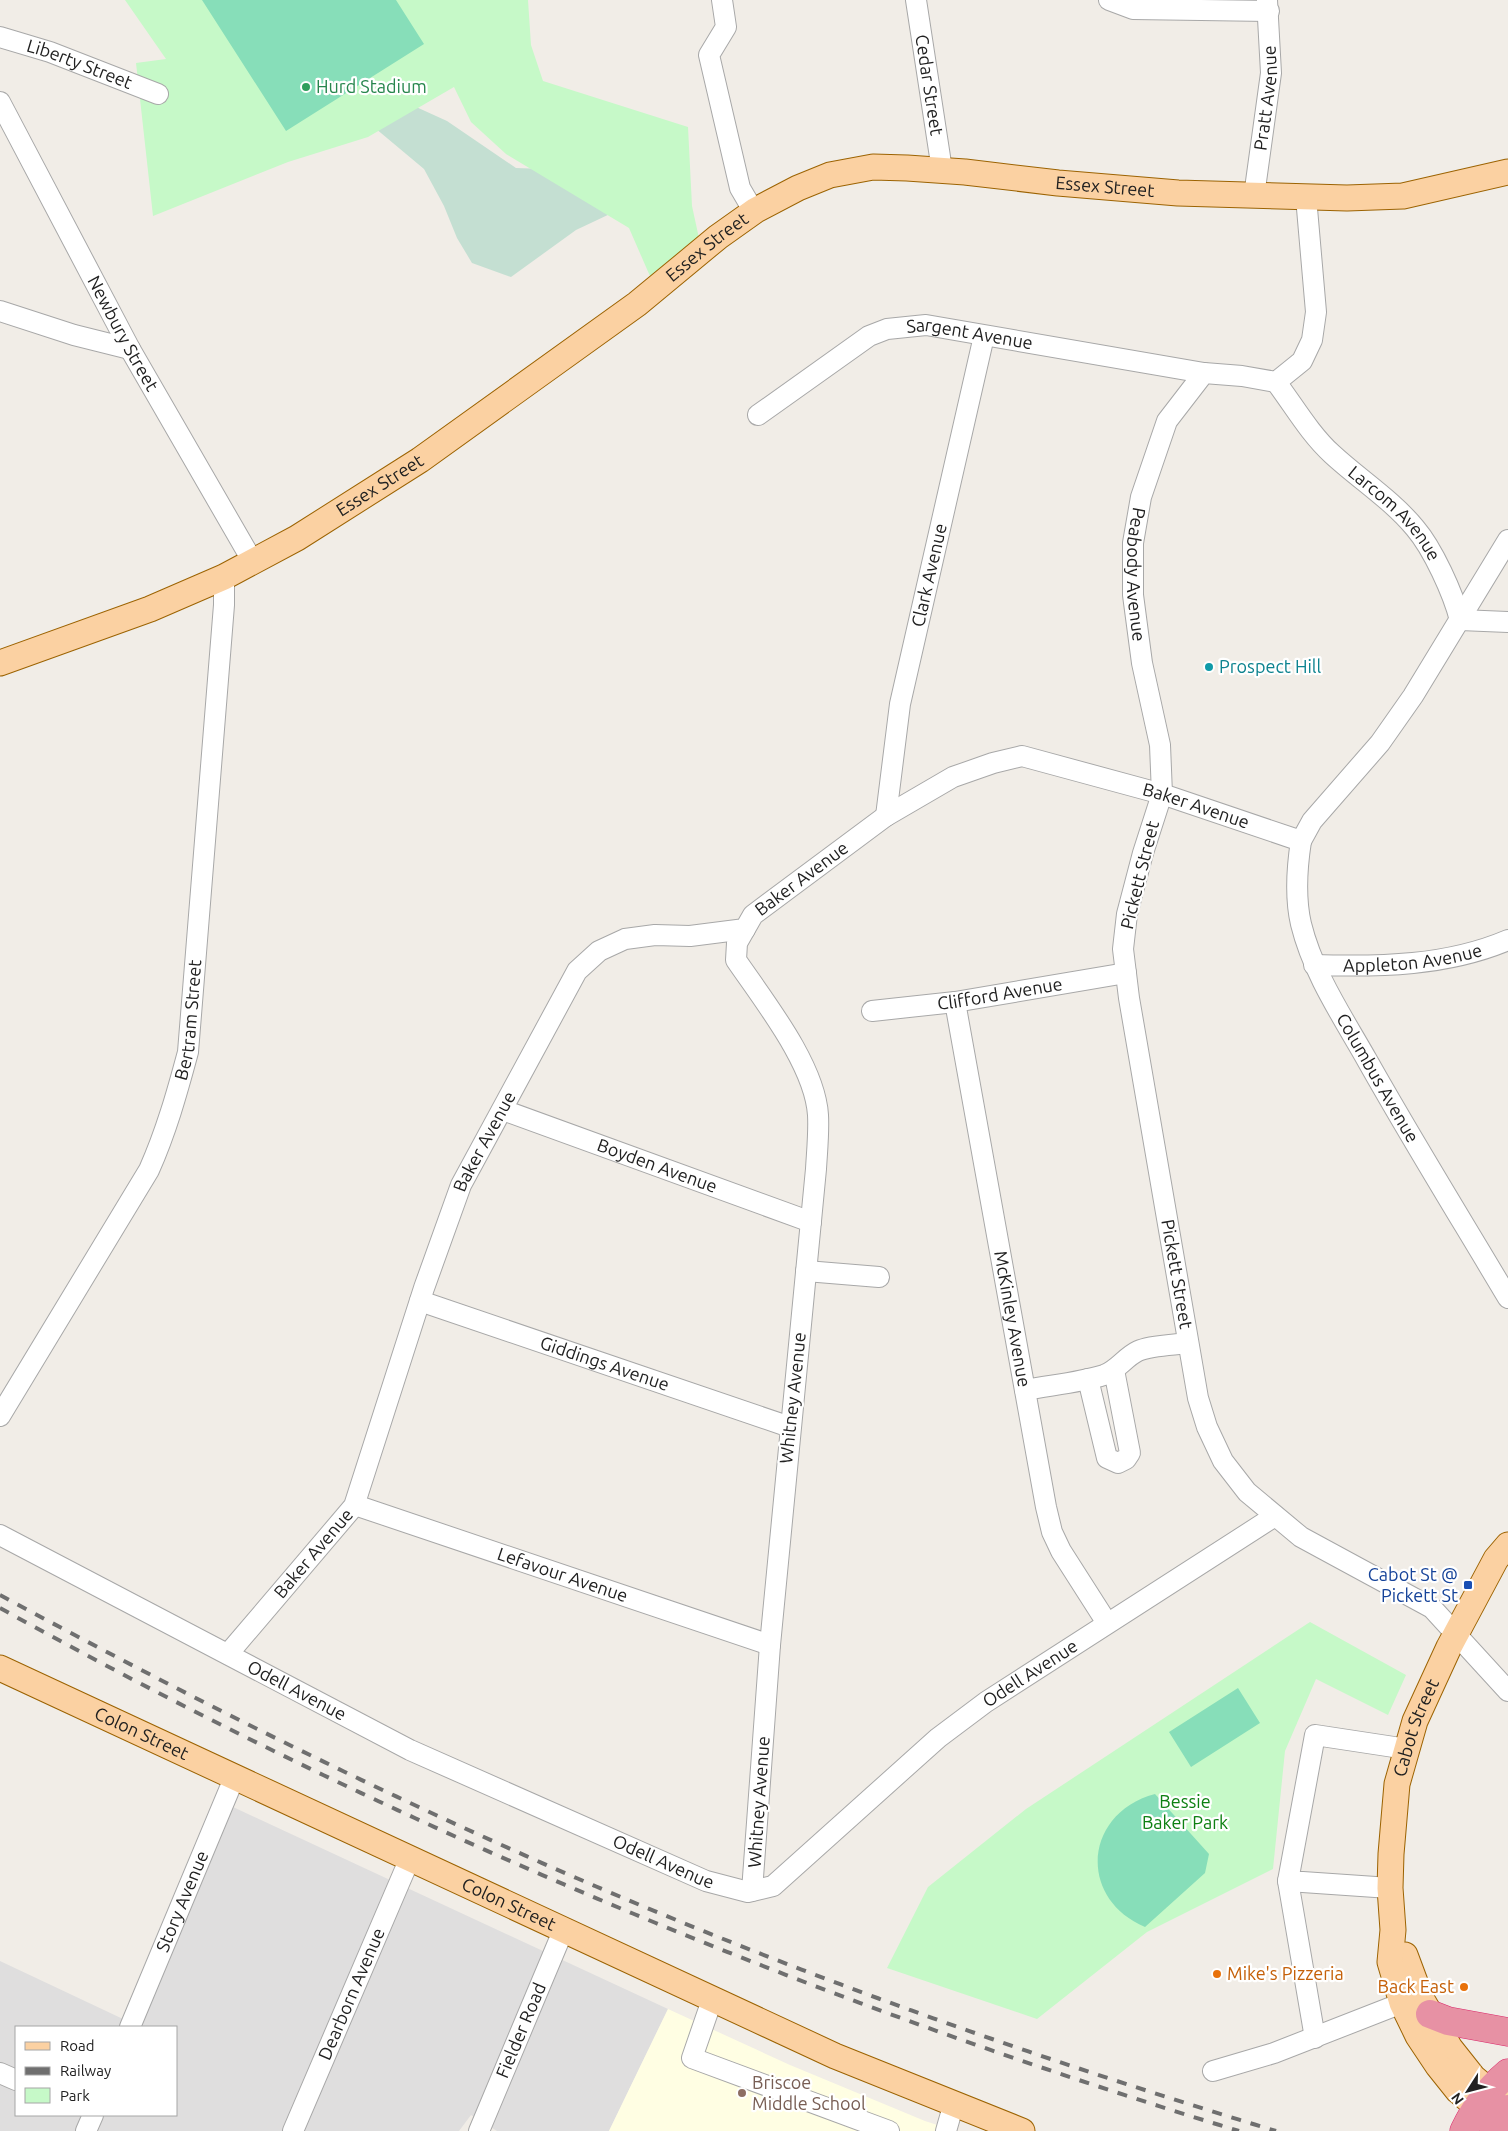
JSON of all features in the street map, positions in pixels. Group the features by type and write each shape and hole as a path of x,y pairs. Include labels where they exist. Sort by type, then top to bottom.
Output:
{"highway":[{"path":"1430,2014 1448,2022 1508,2032"},
{"path":"1464,2131 1497,2105"}],"main road":[{"name":"Essex Street","path":"0,663 150,609 224,577 298,538 420,460 637,304 718,237 754,212 798,188 830,175 873,167 942,170 1058,183 1254,196 1306,197 1403,196 1508,172"},
{"name":"Cabot Street","path":"1497,2105 1458,2091 1418,2036 1402,2003 1390,1962 1393,1930 1390,1888 1397,1784 1415,1721 1449,1647 1496,1559 1508,1544"},
{"name":"Colon Street","path":"0,1668 835,2056 1019,2130"},
{"name":"Cabot Street","path":"1393,1930 1407,1960 1414,1983 1450,2048 1497,2105"}],"street":[{"path":"722,0 726,27 708,55 740,188 754,212"},
{"name":"Cedar Street","path":"916,0 942,170"},
{"path":"1109,0 1133,9 1268,6"},
{"name":"Pratt Avenue","path":"1254,196 1271,73 1268,6"},
{"name":"Liberty Street","path":"0,37 50,52 158,94"},
{"name":"Newbury Street","path":"0,102 130,349 253,562"},
{"path":"1204,374 1242,376 1276,382 1302,361 1312,340 1316,312 1306,197"},
{"path":"0,311 74,335 130,349"},
{"name":"Sargent Avenue","path":"758,415 854,345 878,332 926,325 1204,374"},
{"name":"Clark Avenue","path":"886,816 900,704 984,336"},
{"name":"Peabody Avenue","path":"1162,794 1160,746 1142,663 1133,596 1132,543 1141,497 1167,421 1204,374"},
{"name":"Larcom Avenue","path":"1276,382 1331,454 1416,528 1445,581 1460,620"},
{"path":"1301,841 1312,820 1380,743 1413,696 1508,540"},
{"name":"Bertram Street","path":"0,1416 149,1170 163,1139 176,1099 188,1052 223,615 224,577"},
{"path":"1460,620 1508,622"},
{"name":"Baker Avenue","path":"228,1654 355,1505 420,1301 462,1185 578,971 599,950 625,939 655,935 690,936 744,929 753,915 886,816 953,777 993,763 1022,756 1162,794 1301,841"},
{"name":"Pickett Street","path":"1162,794 1143,853 1127,914 1123,949 1188,1343 1198,1398 1207,1427 1223,1461 1247,1492 1301,1537 1432,1608 1508,1691"},
{"name":"Columbus Avenue","path":"1301,841 1298,858 1300,922 1314,965 1383,1088 1508,1298"},
{"name":"Whitney Avenue","path":"744,929 737,943 736,960 793,1046 813,1086 818,1114 811,1222 770,1645 752,1891"},
{"name":"Appleton Avenue","path":"1314,965 1354,966 1426,962 1457,958 1508,940"},
{"name":"Clifford Avenue","path":"872,1011 954,1002 1126,973"},
{"name":"McKinley Avenue","path":"954,1002 1052,1532 1061,1551 1107,1623"},
{"name":"Boyden Avenue","path":"503,1110 811,1222"},
{"path":"806,1271 879,1277"},
{"name":"Giddings Avenue","path":"420,1301 790,1427"},
{"path":"1025,1390 1088,1379 1114,1370 1139,1350 1188,1343"},
{"path":"1088,1379 1107,1458 1118,1463 1126,1460 1130,1453 1114,1370"},
{"name":"Lefavour Avenue","path":"355,1505 770,1645"},
{"name":"Odell Avenue","path":"0,1534 410,1750 706,1881 748,1892 773,1886 945,1733 986,1702 1275,1516"},
{"path":"1315,2038 1288,1881 1315,1735 1407,1750"},
{"name":"Story Avenue","path":"130,2026 235,1776"},
{"name":"Dearborn Avenue","path":"293,2131 410,1858"},
{"path":"1288,1881 1390,1888"},
{"name":"Fielder Road","path":"479,2131 563,1930"},
{"path":"712,2000 692,2058 889,2131"},
{"path":"1213,2070 1274,2053 1402,2003"},
{"path":"0,2073 15,2080"},
{"path":"946,2131 954,2103"}],"shaded area":[{"path":"414,106 447,121 516,168 545,169 612,213 576,230 511,277 472,263 457,238 444,206 424,169 375,128"},
{"path":"233,1807 668,2009 609,2131 497,2131 471,2115 459,2131 0,2131 0,1961 138,2026 15,2026 15,2116 178,2116 178,2026 140,2026"},
{"name":"Briscoe Middle School","path":"668,2009 790,2065 925,2121 956,2131 609,2131"}],"green space":[{"path":"125,0 528,0 531,45 543,81 688,127 692,206 702,252 653,283 629,228 506,154 471,122 454,87 368,137 288,162 153,216 136,63 166,59"},
{"name":"Hurd Stadium","path":"202,0 396,0 424,44 286,131"},
{"name":"Bessie Baker Park","path":"1310,1622 1406,1675 1388,1715 1316,1679 1285,1751 1273,1869 1147,1932 1037,2019 887,1968 928,1887 1026,1809"},
{"path":"1238,1688 1260,1723 1191,1767 1169,1732"},
{"path":"1155,1794 1209,1854 1205,1873 1145,1927 1123,1914 1108,1897 1100,1877 1098,1857 1103,1837 1114,1819 1131,1804"}],"railway":[{"path":"0,1595 146,1673 294,1747 444,1819 595,1886 763,1955 932,2018 1103,2077 1276,2131"},
{"path":"0,1608 148,1688 299,1763 451,1835 606,1902 762,1965 919,2025 1078,2080 1239,2131"}],"place":[{"name":"Hurd Stadium","path":"306,87"},
{"name":"Prospect Hill","path":"1209,667"},
{"name":"Cabot St @ Pickett St","path":"1468,1585"},
{"name":"Mike's Pizzeria","path":"1217,1974"},
{"name":"Back East","path":"1464,1987"},
{"name":"Briscoe Middle School","path":"742,2093"}]}
